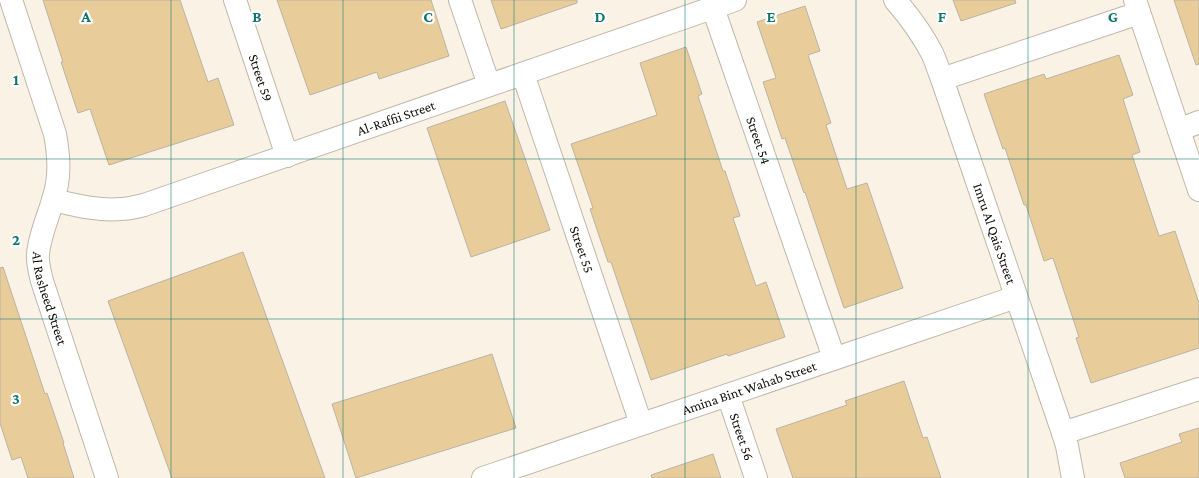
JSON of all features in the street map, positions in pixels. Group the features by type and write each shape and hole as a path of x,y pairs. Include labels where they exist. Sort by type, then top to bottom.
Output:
{"street":[{"name":"Al Rasheed Street","path":"10,0 55,134 57,147 57,184 39,244 39,269 107,478"},
{"name":"Street 59","path":"235,0 287,156"},
{"path":"460,0 489,85"},
{"name":"Al-Raffii Street","path":"53,200 86,208 104,210 144,205 735,0"},
{"name":"Imru Al Qais Street","path":"895,0 921,35 942,79 1063,433 1073,478"},
{"path":"942,79 1137,7 1189,126 1199,190"},
{"name":"Street 54","path":"713,8 834,358"},
{"name":"Street 55","path":"523,74 641,424"},
{"name":"Amina Bint Wahab Street","path":"483,478 539,469 641,424 1016,297"},
{"path":"1063,433 1199,389"},
{"name":"Street 56","path":"728,395 756,478"}],"building":[{"path":"43,0 180,0 208,82 218,78 234,125 109,165 90,109 78,113"},
{"path":"277,0 431,0 449,56 379,79 377,72 310,95"},
{"path":"491,0 577,0 577,3 501,29"},
{"path":"953,0 1015,0 1016,3 961,21"},
{"path":"1174,0 1199,0 1199,64 1196,65"},
{"path":"805,6 820,51 808,55 831,123 826,125 847,189 867,183 903,288 844,308 805,192 785,138 782,139 763,82 776,78 757,22"},
{"path":"686,47 702,94 698,96 740,216 733,218 756,286 766,282 785,337 728,356 727,354 651,380 611,262 608,262 590,209 593,208 571,144 657,115 640,63"},
{"path":"1119,55 1133,95 1123,99 1140,152 1132,155 1159,236 1175,231 1199,303 1199,348 1091,383 1076,338 1079,337 1053,258 1044,261 1026,205 1024,205 984,94 1044,74 1046,79"},
{"path":"505,101 550,230 471,257 427,128"},
{"path":"243,252 325,478 172,478 108,301"},
{"path":"3,267 45,394 47,393 64,443 74,478 28,478 21,457 12,460 0,423 0,268"},
{"path":"492,354 516,428 356,478 332,404"},
{"path":"904,381 923,438 927,437 941,478 793,478 776,429 847,405 845,401"},
{"path":"1199,428 1199,478 1125,478 1120,463 1182,442 1179,434"},
{"path":"713,454 721,478 652,478 651,475"}]}
